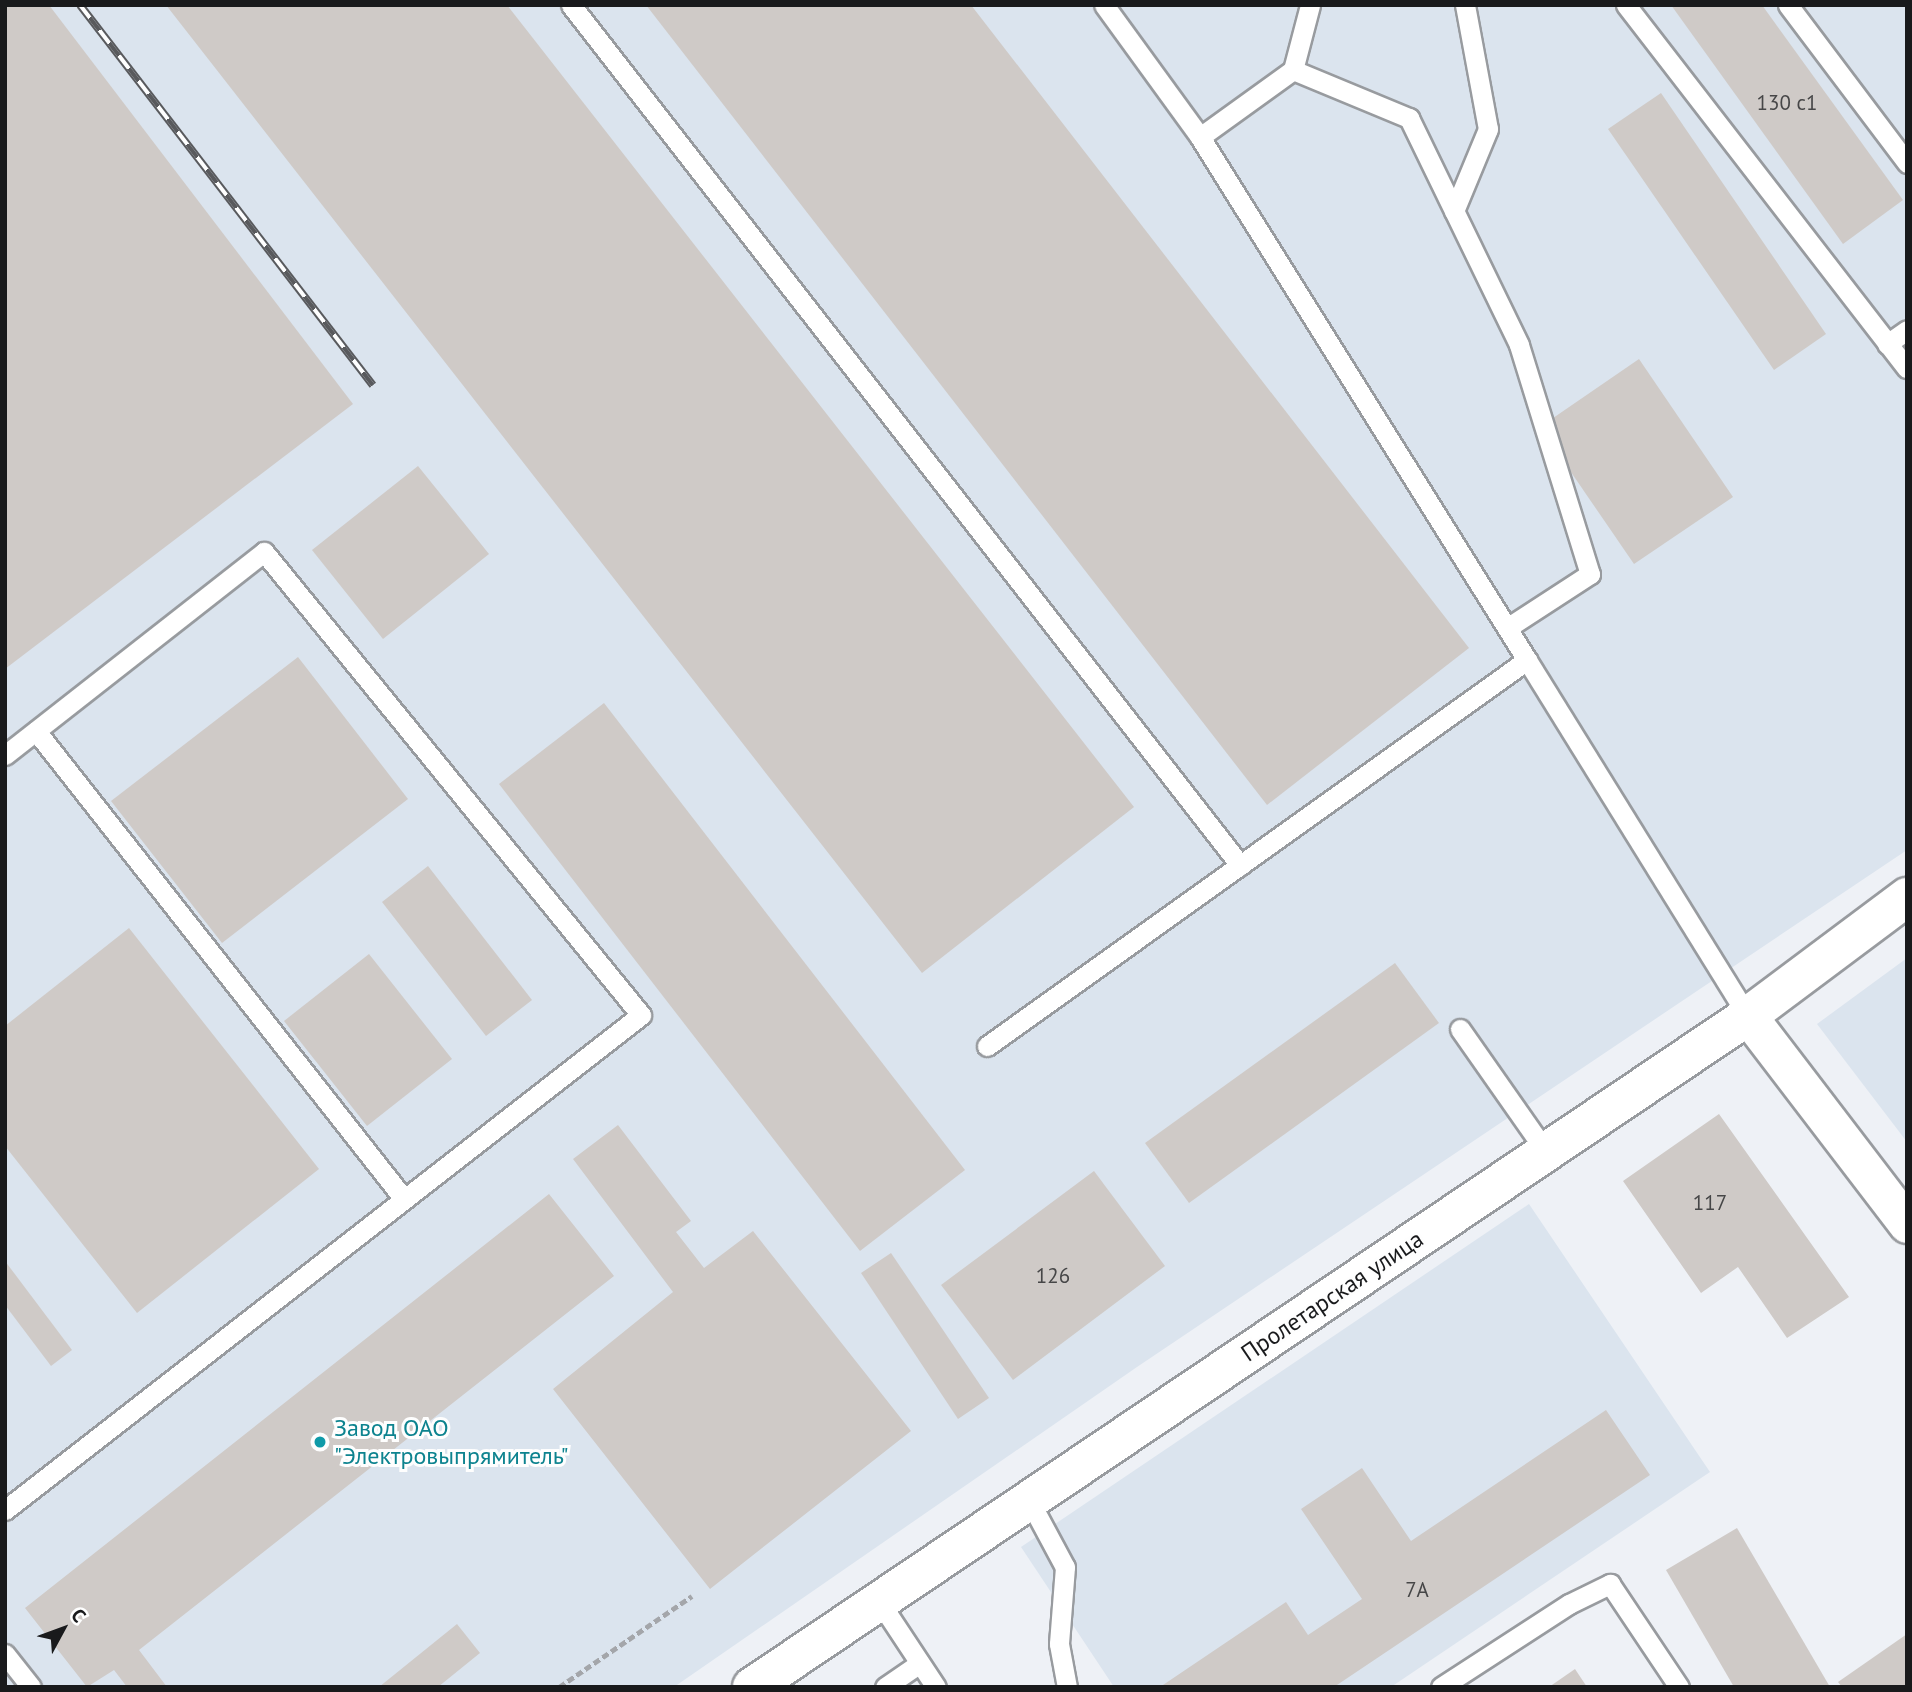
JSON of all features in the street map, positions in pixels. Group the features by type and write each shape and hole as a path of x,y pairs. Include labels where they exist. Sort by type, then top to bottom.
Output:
{"street":[{"name":"Пролетарская улица","path":"752,1687 1748,1016 1907,897"},
{"path":"1748,1016 1907,1224"}],"lane":[{"path":"571,5 1240,865"},
{"path":"1104,5 1200,137 1748,1016"},
{"path":"1200,137 1293,70 1310,5"},
{"path":"1454,211 1488,129 1465,5"},
{"path":"1626,5 1907,369"},
{"path":"1788,5 1907,163"},
{"path":"1293,70 1409,118 1519,345 1590,575 1507,628"},
{"path":"1887,344 1907,330"},
{"path":"5,755 264,552 641,1015 5,1510"},
{"path":"987,1046 1527,660"},
{"path":"36,731 404,1199"},
{"path":"1460,1029 1546,1152"},
{"path":"1029,1500 1065,1567 1059,1644 1067,1687"},
{"path":"1441,1687 1569,1604 1610,1584 1679,1687"},
{"path":"879,1601 936,1687"},
{"path":"5,1654 31,1687"},
{"path":"885,1687 920,1663"}],"path":[{"path":"559,1687 692,1596"}],"shaded area":[{"path":"5,5 1907,5 1907,850 1137,1367 674,1687 5,1687"},
{"path":"1907,958 1907,1142 1817,1024"},
{"path":"1529,1204 1710,1472 1391,1687 1114,1687 1021,1547"}],"building":[{"path":"5,5 49,5 353,404 5,669"},
{"path":"166,5 507,5 1134,807 922,973"},
{"path":"646,5 971,5 1469,648 1267,805"},
{"path":"1671,5 1762,5 1903,200 1843,244"},
{"path":"1661,93 1826,334 1774,370 1608,129"},
{"path":"1639,359 1733,497 1634,564 1540,427"},
{"path":"418,466 489,554 383,639 312,550"},
{"path":"298,657 408,799 222,943 111,801"},
{"path":"604,703 965,1170 860,1251 499,784"},
{"path":"428,866 532,1000 486,1036 382,902"},
{"path":"129,928 319,1169 137,1313 5,1146 5,1026"},
{"path":"369,954 452,1059 367,1126 284,1021"},
{"path":"1395,963 1439,1023 1189,1203 1145,1143"},
{"path":"1719,1114 1849,1297 1787,1338 1738,1267 1701,1293 1623,1181"},
{"path":"618,1125 691,1221 676,1232 704,1268 753,1231 911,1431 710,1589 553,1389 673,1292 573,1159"},
{"path":"1094,1171 1165,1266 1013,1380 941,1285"},
{"name":"Завод ОАО \"Электровыпрямитель\"","path":"549,1194 614,1276 139,1650 167,1687 127,1687 114,1670 87,1687 25,1608"},
{"path":"891,1253 989,1398 958,1419 861,1273"},
{"path":"5,1261 72,1350 51,1366 5,1305"},
{"path":"1606,1410 1650,1475 1334,1687 1160,1687 1286,1602 1308,1635 1362,1599 1301,1509 1362,1468 1411,1541"},
{"path":"1737,1528 1830,1687 1734,1687 1666,1570"},
{"path":"457,1624 480,1653 438,1687 379,1687"},
{"path":"1907,1634 1907,1685 1842,1687 1838,1682"},
{"path":"1575,1669 1587,1687 1549,1687"}],"railway":[{"path":"80,5 373,385"}],"place":[{"name":"Завод ОАО \"Электровыпрямитель\"","path":"320,1442"}]}
